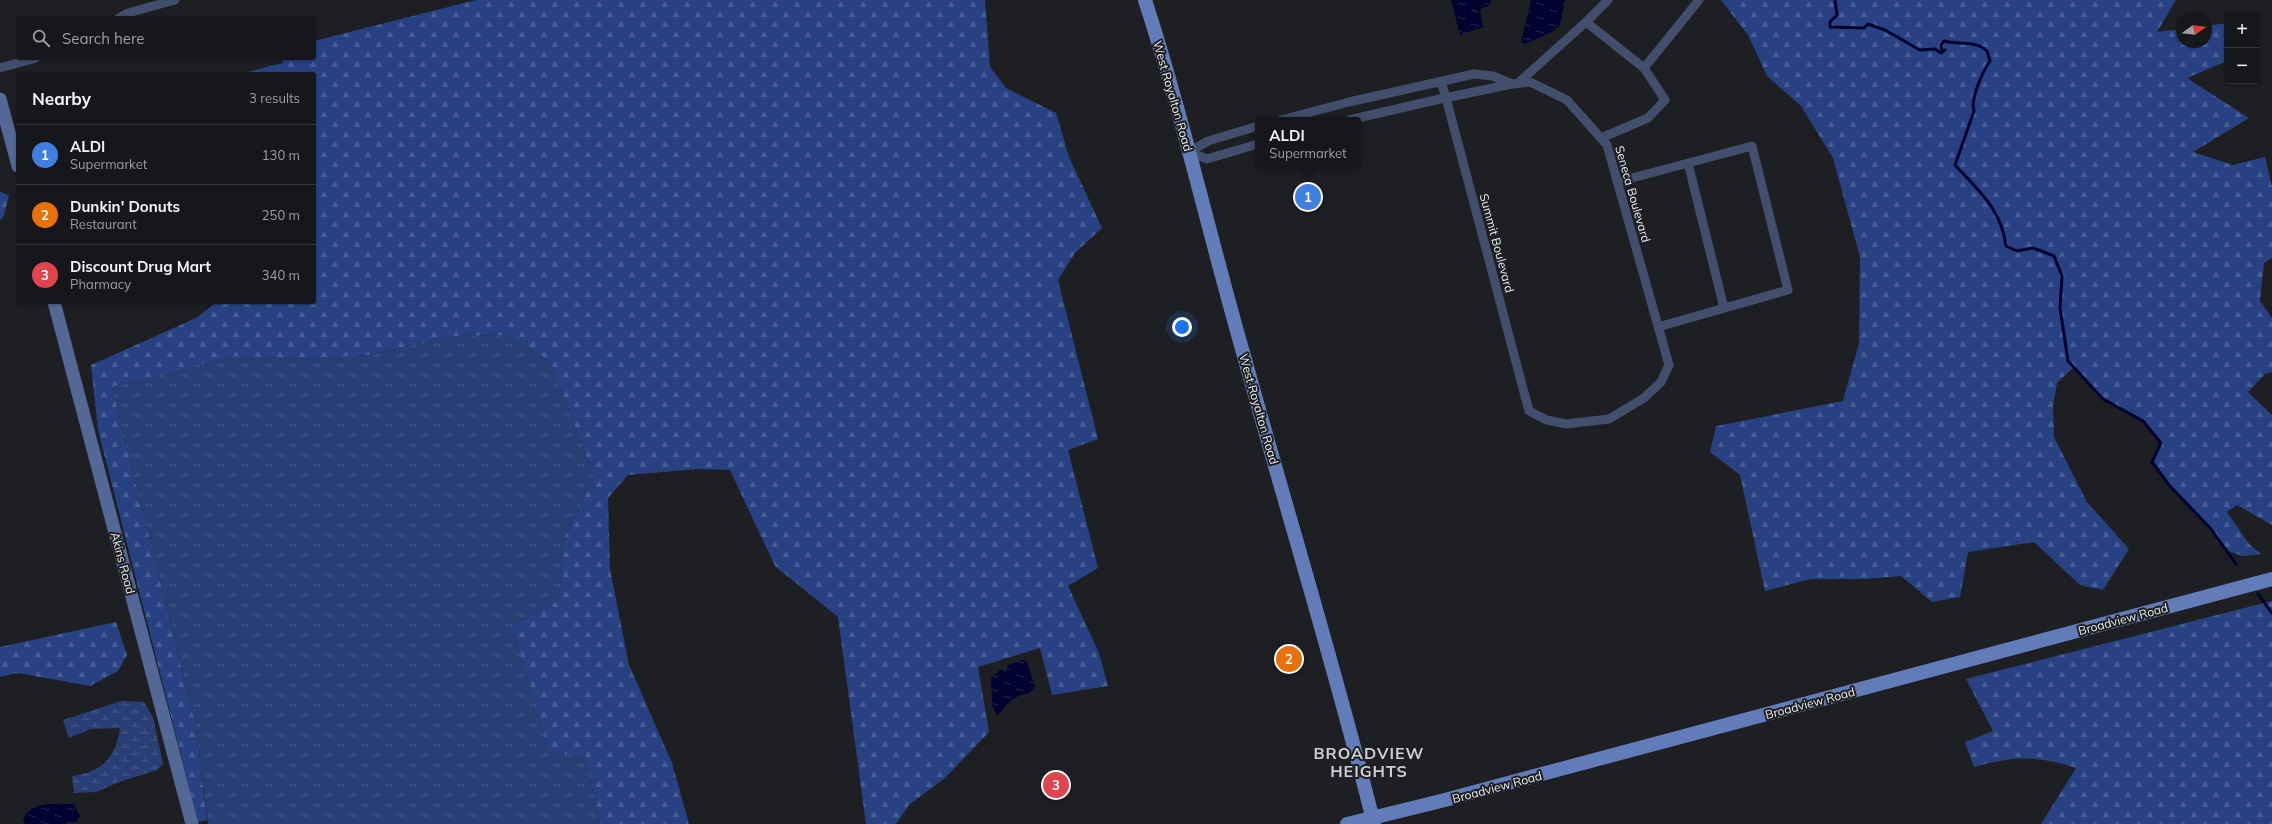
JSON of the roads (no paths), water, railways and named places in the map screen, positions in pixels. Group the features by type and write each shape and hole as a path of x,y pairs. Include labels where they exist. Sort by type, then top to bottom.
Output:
{"main road":[{"name":"West Royalton Road","path":"1145,0 1189,152 1213,247 1292,524 1373,821"},
{"name":"Broadview Road","path":"1347,824 1373,821 2272,579"}],"street":[{"path":"123,16 128,13 175,0"},
{"path":"1514,84 1586,22 1608,0"},
{"path":"1644,68 1699,0"},
{"path":"1586,22 1644,68 1665,100 1648,118 1601,138"},
{"path":"0,68 29,60"},
{"name":"Seneca Boulevard","path":"1293,117 1474,74 1493,76 1514,84"},
{"name":"Summit Boulevard","path":"1441,81 1529,411 1547,420 1566,424 1609,419 1644,398 1661,382 1669,365"},
{"name":"Seneca Boulevard","path":"1361,117 1446,98 1530,82 1567,100 1607,145 1669,365"},
{"path":"0,99 16,159"},
{"path":"1189,152 1208,141 1255,127"},
{"path":"1189,152 1207,159 1255,145"},
{"path":"1617,182 1752,146 1788,290 1658,326"},
{"path":"1688,163 1724,308"},
{"name":"Akins Road","path":"55,304 192,824"}],"water":[{"path":"1451,0 1490,0 1492,5 1480,9 1483,27 1460,35"},
{"path":"1531,0 1565,0 1560,25 1552,32 1525,44 1521,42"},
{"path":"1022,660 1027,661 1035,687 1029,693 1019,696 1011,701 997,716 992,704 991,678 1001,669 1006,672 1008,665"},
{"path":"74,804 80,816 76,822 59,824 25,824 23,821 26,814 37,806"}],"waterway":[{"path":"1835,0 1837,15 1830,22 1830,27 1864,28 1868,24 1885,30 1920,50 1935,49 1941,53 1945,50 1942,51 1941,45 1944,41 1977,45 1987,51 1990,61 1975,93 1973,106 1974,111 1955,165 1988,201 2000,222 2004,233 2006,246 2017,251 2033,248 2054,256 2062,276 2060,308 2068,361 2103,399 2143,421 2161,443 2152,462 2169,485 2211,529 2236,564"},
{"path":"2258,594 2272,613"}],"place":[{"name":"ALDI","path":"1308,197"},
{"name":"Dunkin' Donuts","path":"1289,659"},
{"name":"Discount Drug Mart","path":"1056,785"}],"district":[{"name":"BROADVIEW HEIGHTS","path":"1369,762"}]}
